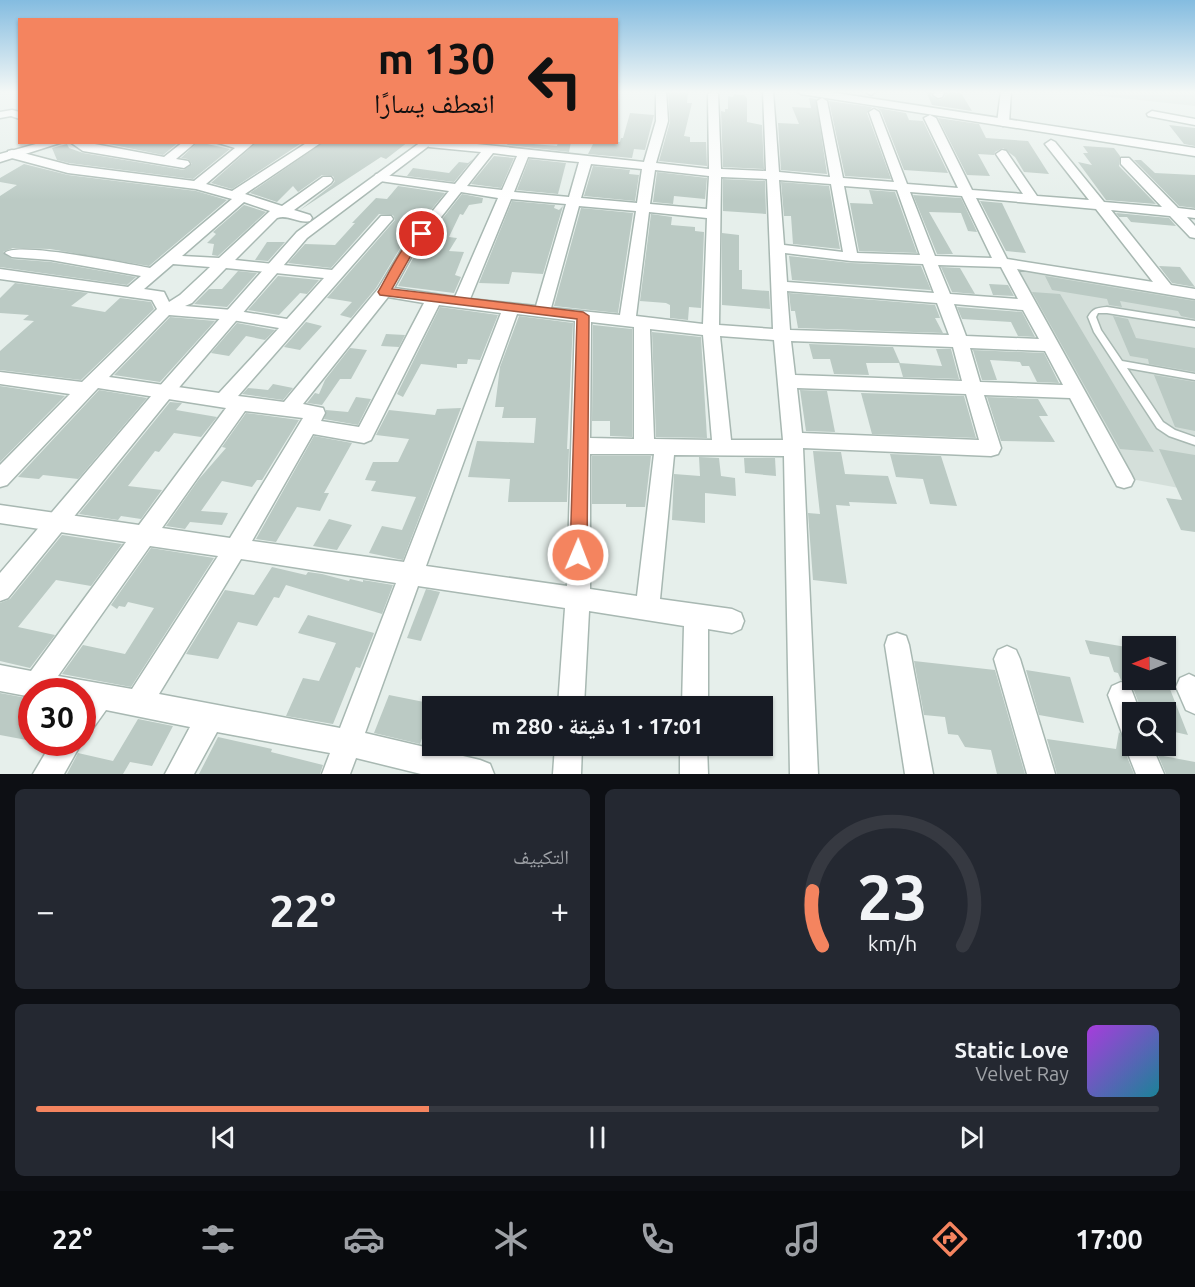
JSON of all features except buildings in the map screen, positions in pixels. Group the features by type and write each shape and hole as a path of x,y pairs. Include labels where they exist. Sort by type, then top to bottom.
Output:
{"street":[{"path":"644,446 634,322 649,166 660,127"},
{"path":"714,127 716,173 711,330 722,446"},
{"path":"769,127 782,335 793,440 804,774"},
{"path":"827,127 851,257"},
{"path":"793,440 991,448 945,299 880,127"},
{"path":"935,127 1004,263 1030,305 1124,480"},
{"path":"1030,127 1195,152"},
{"path":"6,156 51,144"},
{"path":"166,161 188,144"},
{"path":"197,185 248,144"},
{"path":"131,292 238,196 314,144"},
{"path":"294,243 293,230 305,218 411,144"},
{"path":"0,590 164,393 294,243 316,222 426,144"},
{"path":"444,144 716,173 771,175 1195,214"},
{"path":"1051,144 1167,290"},
{"path":"47,164 79,145 184,164"},
{"path":"288,410 384,292 409,249 489,150"},
{"path":"460,303 524,153"},
{"path":"1002,154 1033,199"},
{"path":"6,156 68,169 197,185 305,218"},
{"path":"542,311 586,160"},
{"path":"1125,161 1195,234"},
{"path":"380,177 506,195 713,214"},
{"path":"0,480 165,310 186,299 272,215 284,212 327,180"},
{"path":"41,678 144,534 231,402 292,325 386,219"},
{"path":"777,248 851,257 1004,263 1195,294"},
{"path":"12,253 51,256 152,273"},
{"path":"167,259 220,265 273,267 336,275"},
{"path":"0,274 158,296 165,310"},
{"path":"780,286 1030,305"},
{"path":"384,292 460,303 711,330 782,335 1051,345"},
{"path":"309,426 364,435 434,299"},
{"path":"336,774 511,308"},
{"path":"165,310 232,315 292,325"},
{"path":"572,696 578,598 583,316"},
{"path":"2,380 90,385 316,413 236,548 138,704"},
{"path":"788,381 1076,392"},
{"path":"580,446 783,448 790,447 793,440"},
{"path":"647,608 665,446"},
{"path":"0,514 732,621"},
{"path":"695,696 696,616"},
{"path":"897,645 919,774"},
{"path":"1007,659 1041,774"},
{"path":"0,678 18,682"},
{"path":"1120,695 1123,702"},
{"path":"96,696 348,743 480,774"},
{"path":"179,774 210,717"},
{"path":"47,774 59,756"},
{"path":"567,774 568,756"},
{"path":"694,756 694,774"},
{"path":"1143,756 1150,774"}],"lane":[{"path":"1195,324 1107,310 1095,311 1092,317 1097,330 1160,424 1172,433 1195,441"},
{"path":"1120,364 1195,376"}],"shaded area":[{"path":"1013,268 1195,296 1195,491 1131,479"}],"route":[{"path":"422,234 409,249 384,292 460,303 583,316 578,555"}]}
